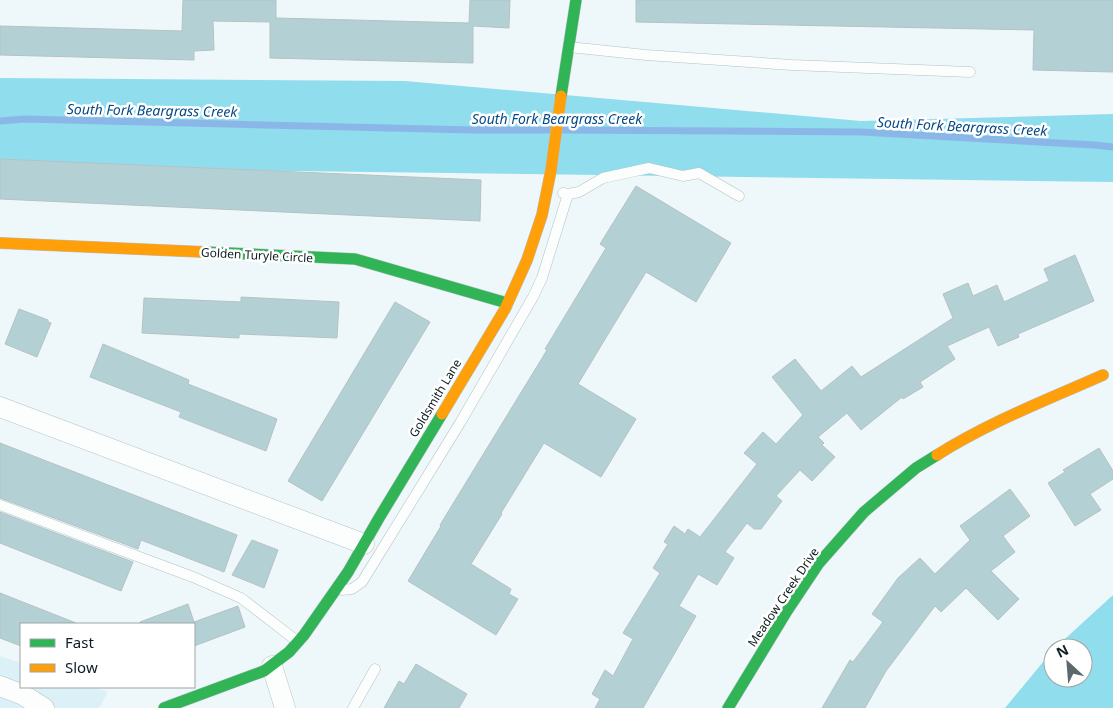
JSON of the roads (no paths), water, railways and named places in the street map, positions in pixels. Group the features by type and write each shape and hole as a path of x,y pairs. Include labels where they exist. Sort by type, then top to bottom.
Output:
{"street":[{"name":"Goldsmith Lane","path":"164,708 264,671 289,652 304,635 348,572 507,303 527,260 542,214 551,170 576,0"},
{"name":"Golden Turyle Circle","path":"0,243 355,259 507,303"},
{"name":"Meadow Creek Drive","path":"728,708 787,611 819,563 864,512 916,468 959,441 995,422 1103,375"},
{"path":"0,408 364,544"},
{"path":"272,666 285,708"},
{"path":"0,686 23,695 44,708"}],"lane":[{"path":"568,46 646,55 792,65 970,72"},
{"path":"547,188 568,194 578,192 603,178 649,168 683,176 699,173 739,196"},
{"path":"336,589 342,591 352,589 362,582 460,423 533,297 542,278 568,194"},
{"path":"0,504 193,577 241,598 298,642"},
{"path":"352,708 375,669"}],"waterway":[{"name":"South Fork Beargrass Creek","path":"0,121 25,119 472,130 551,130"},
{"name":"South Fork Beargrass Creek","path":"561,130 861,132 1113,147"}]}
